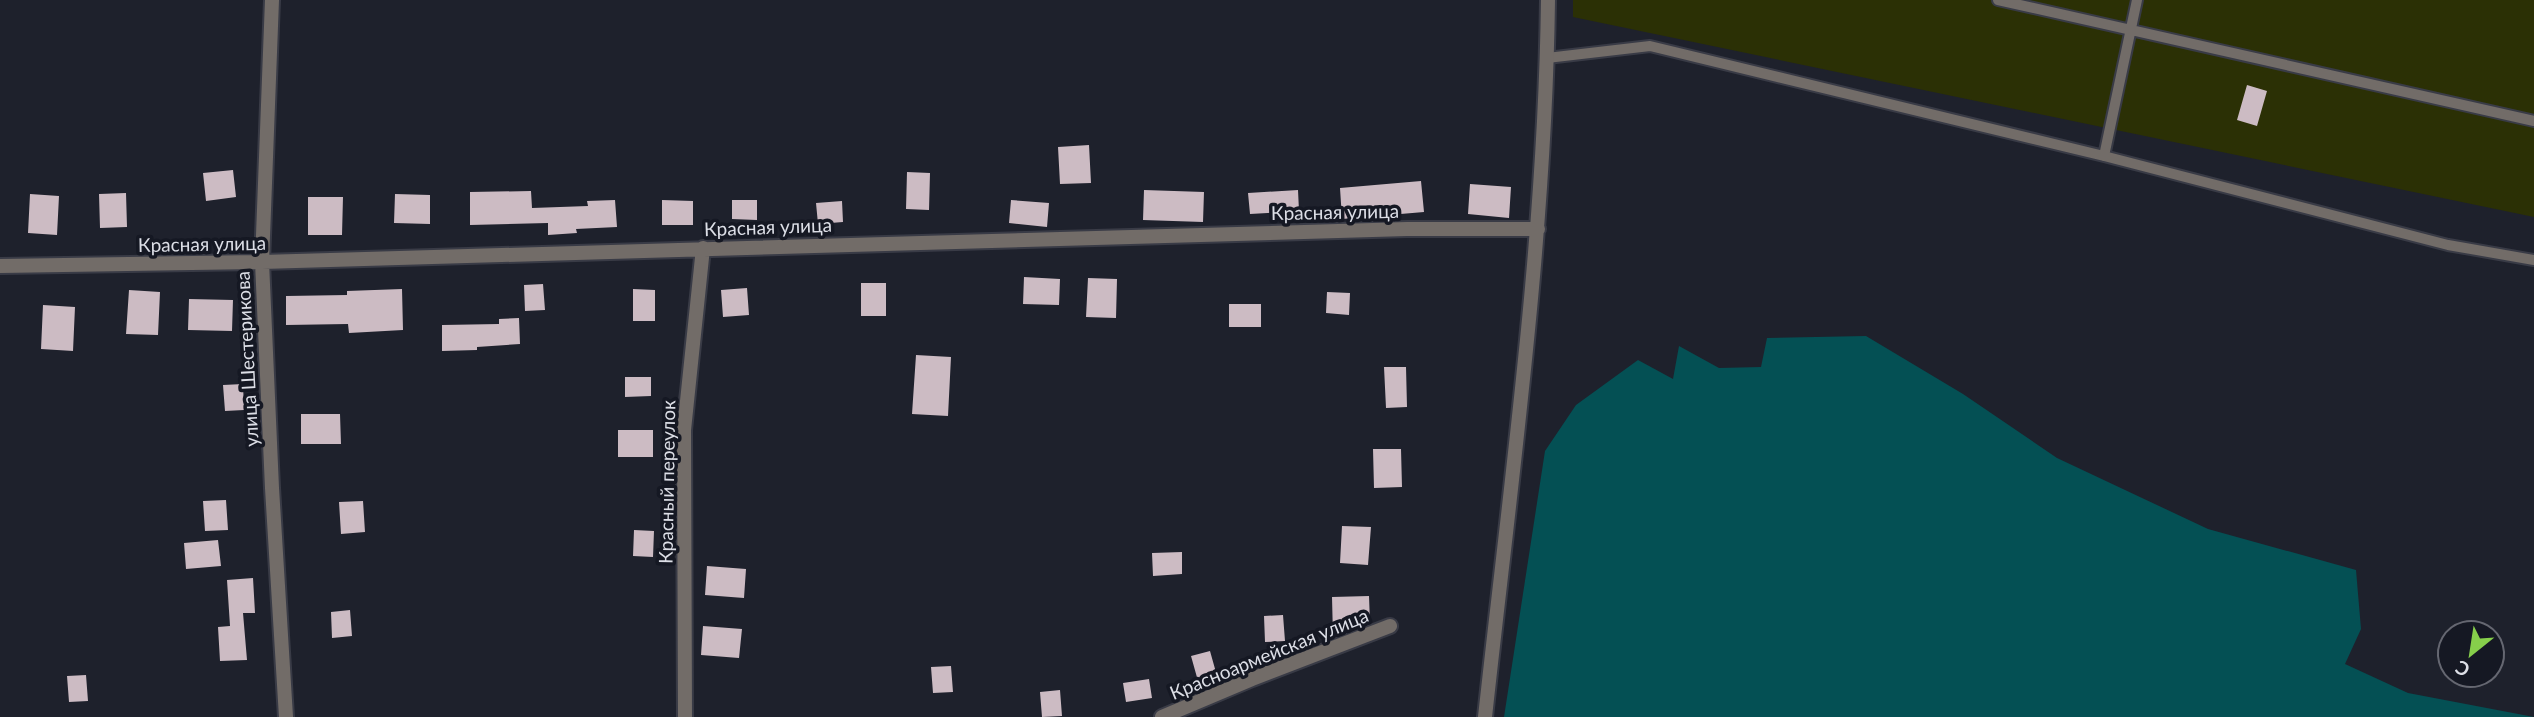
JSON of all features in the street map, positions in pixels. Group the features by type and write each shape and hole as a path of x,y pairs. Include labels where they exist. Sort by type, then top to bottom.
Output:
{"street":[{"name":"улица Шестерикова","path":"272,0 262,262 286,717"},
{"path":"1485,717 1538,229 1548,0"},
{"name":"Красная улица","path":"0,266 262,262 1407,229 1538,229"},
{"name":"Красный переулок","path":"685,717 684,430 702,248"},
{"name":"Красноармейская улица","path":"1161,717 1390,626"}],"lane":[{"path":"1998,0 2130,32 2534,121"},
{"path":"2104,156 2137,0"},
{"path":"1547,58 1650,46 2104,156 2448,245 2534,260"}],"shaded area":[{"path":"1573,0 2534,0 2534,217 1573,17"},
{"path":"1866,336 1963,394 2057,458 2208,529 2356,570 2361,629 2345,664 2408,693 2534,717 1504,717 1545,451 1576,405 1638,360 1673,379 1679,346 1719,368 1761,367 1767,338"}],"building":[{"path":"2247,85 2267,91 2257,126 2237,120"},
{"path":"1089,145 1091,183 1060,184 1058,147"},
{"path":"233,170 236,197 206,201 203,173"},
{"path":"907,172 930,173 929,210 906,209"},
{"path":"1421,181 1424,212 1342,219 1340,188"},
{"path":"1470,184 1511,187 1509,218 1468,214"},
{"path":"1144,190 1204,192 1203,222 1143,220"},
{"path":"1298,190 1299,211 1250,214 1248,193"},
{"path":"531,191 532,208 588,206 587,201 615,200 617,227 576,229 577,233 548,235 548,223 470,225 470,192"},
{"path":"126,193 127,227 100,228 99,194"},
{"path":"30,194 59,196 57,235 28,233"},
{"path":"395,194 430,195 430,224 394,223"},
{"path":"308,197 343,197 342,235 308,235"},
{"path":"662,200 693,201 693,225 662,225"},
{"path":"732,200 757,200 757,220 732,219"},
{"path":"1011,200 1049,203 1047,227 1009,223"},
{"path":"842,201 843,222 818,224 816,203"},
{"path":"1024,277 1060,279 1059,305 1023,304"},
{"path":"1088,278 1117,279 1116,318 1086,317"},
{"path":"861,283 886,283 886,316 861,316"},
{"path":"543,284 545,310 525,311 524,285"},
{"path":"747,288 749,315 723,317 721,290"},
{"path":"402,289 403,330 349,333 348,324 286,325 286,296 347,295 347,291"},
{"path":"633,289 655,290 655,321 633,321"},
{"path":"129,290 160,292 158,335 126,334"},
{"path":"1327,292 1350,293 1349,315 1326,313"},
{"path":"189,299 233,300 232,331 188,330"},
{"path":"1229,304 1261,304 1261,327 1229,327"},
{"path":"43,305 75,307 73,351 41,349"},
{"path":"519,318 520,344 477,347 477,350 442,351 442,325 499,324 499,319"},
{"path":"916,355 951,357 948,416 912,414"},
{"path":"1384,367 1406,367 1407,407 1386,408"},
{"path":"625,377 651,377 651,396 625,397"},
{"path":"243,384 244,410 225,411 223,385"},
{"path":"301,414 340,414 341,444 301,444"},
{"path":"618,430 653,430 653,457 618,457"},
{"path":"1373,449 1401,449 1402,487 1374,488"},
{"path":"226,500 228,530 205,531 203,501"},
{"path":"363,501 365,532 341,534 339,502"},
{"path":"1342,526 1371,527 1368,565 1340,563"},
{"path":"634,530 654,531 653,557 633,556"},
{"path":"218,540 221,566 186,569 184,543"},
{"path":"1182,552 1182,574 1153,576 1152,553"},
{"path":"707,566 746,569 744,598 705,595"},
{"path":"253,578 255,613 243,613 247,660 220,661 218,627 230,626 227,580"},
{"path":"1369,596 1370,623 1333,637 1332,597"},
{"path":"350,610 352,636 332,638 331,612"},
{"path":"1283,615 1285,641 1265,642 1264,616"},
{"path":"703,626 742,629 739,658 701,655"},
{"path":"1210,651 1217,676 1198,681 1191,656"},
{"path":"951,666 953,692 933,693 931,667"},
{"path":"86,675 88,701 69,702 67,676"},
{"path":"1149,679 1152,698 1126,702 1123,683"},
{"path":"1060,690 1062,716 1042,717 1040,692"}]}
